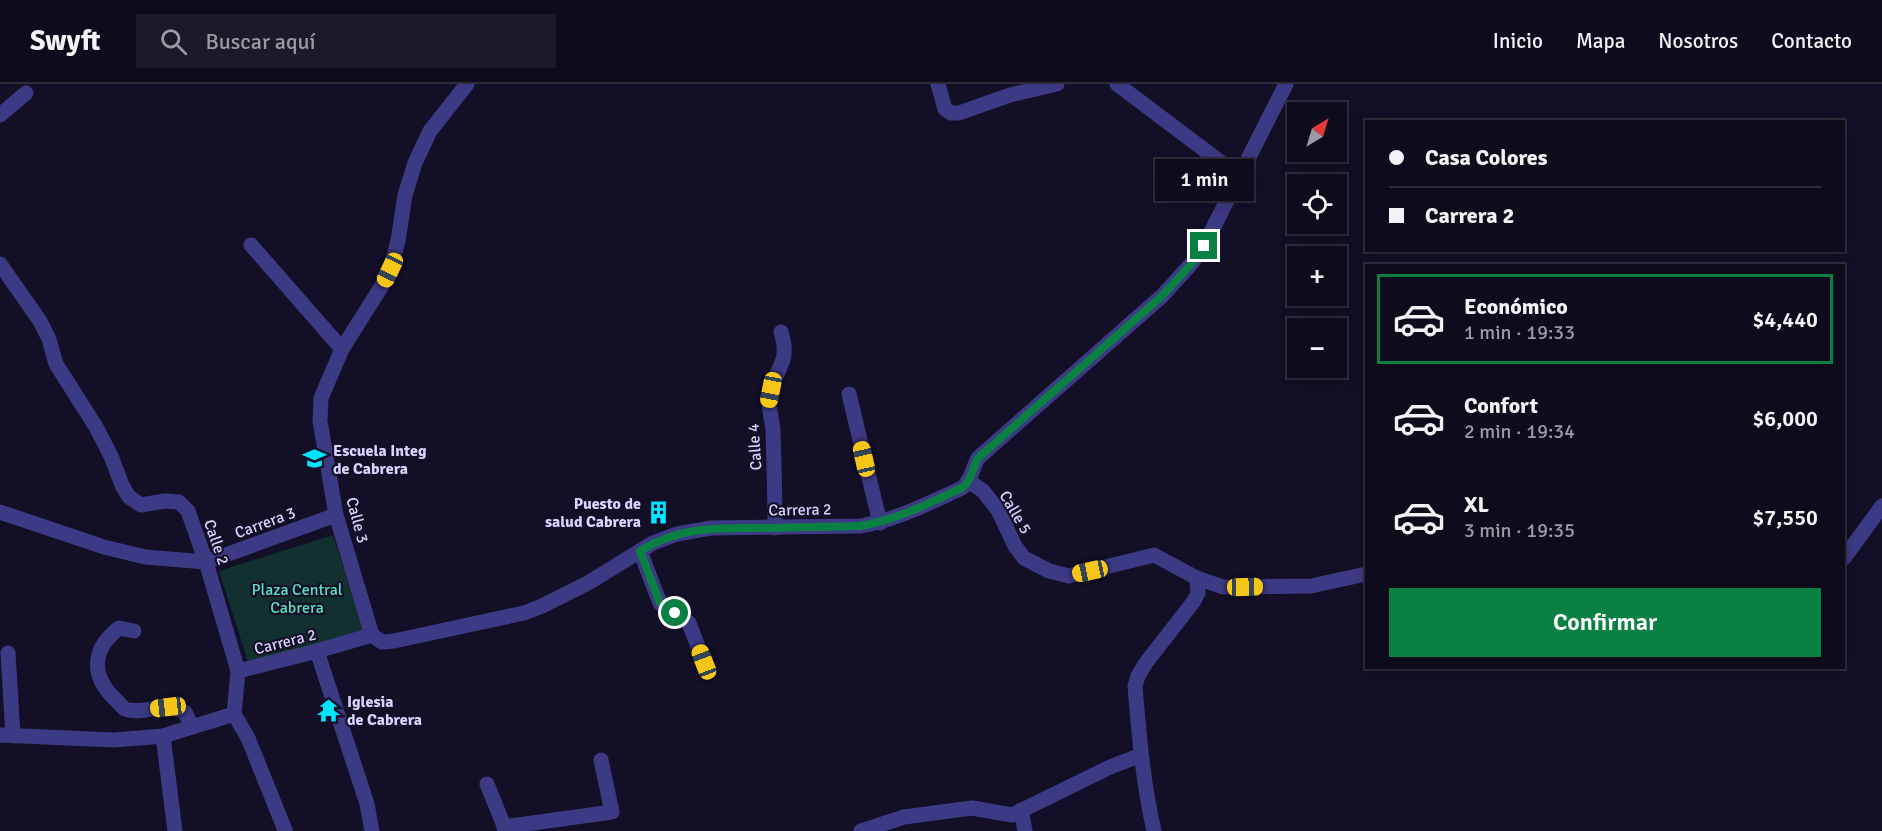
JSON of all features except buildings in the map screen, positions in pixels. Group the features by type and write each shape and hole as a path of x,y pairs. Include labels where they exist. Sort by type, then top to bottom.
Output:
{"street":[{"name":"Calle 3","path":"372,635 336,515 320,421 321,398 342,349 390,270 398,241 405,195 430,131 467,84"},
{"path":"938,84 945,109 951,113 959,113 1010,95 1057,84"},
{"path":"1117,84 1239,176"},
{"path":"970,482 978,458 1162,296 1192,263 1204,246 1286,84"},
{"path":"0,115 26,93"},
{"path":"251,245 342,349"},
{"name":"Calle 2","path":"0,264 44,328 56,364 96,427 129,497 141,505 165,501 179,502 188,511 206,562 238,671 234,714"},
{"name":"Calle 4","path":"775,528 772,422 768,405 771,390 784,361 785,344 781,332"},
{"path":"849,394 880,523"},
{"name":"Carrera 2","path":"238,671 372,635 382,642 394,641 524,613 588,584 653,543 677,534 711,528 860,526 880,523 962,488 970,482"},
{"name":"Calle 5","path":"970,482 983,491 998,510 1014,546 1024,558 1049,571 1069,576 1154,555 1197,578 1223,587 1311,586 1365,574"},
{"path":"1845,557 1882,506"},
{"path":"0,512 104,547 145,557 206,562"},
{"name":"Carrera 3","path":"206,562 336,515"},
{"path":"640,551 660,603 689,623 704,662"},
{"path":"1154,831 1146,798 1136,686 1138,676 1194,601 1198,593 1197,578"},
{"path":"134,631 119,628 105,639 98,656 98,673 107,691 125,709 168,707 185,712 192,727"},
{"path":"317,651 368,804 372,831"},
{"path":"8,652 7,735 114,740 163,736 234,714 248,738 285,830"},
{"path":"163,736 175,831"},
{"path":"861,831 904,817 972,808 1012,815 1141,754"},
{"path":"487,784 505,829 612,812 600,760"},
{"path":"1021,810 1025,831"}],"green space":[{"name":"Plaza Central Cabrera","path":"333,535 364,631 249,665 219,571"}],"place":[{"name":"Escuela Integ de Cabrera","path":"315,459"},
{"name":"Puesto de salud Cabrera","path":"659,512"},
{"name":"Iglesia de Cabrera","path":"329,710"}],"route":[{"path":"675,613 660,603 640,551 653,543 677,534 711,528 860,526 880,523 962,488 970,482 978,458 1162,296 1204,246"}]}
